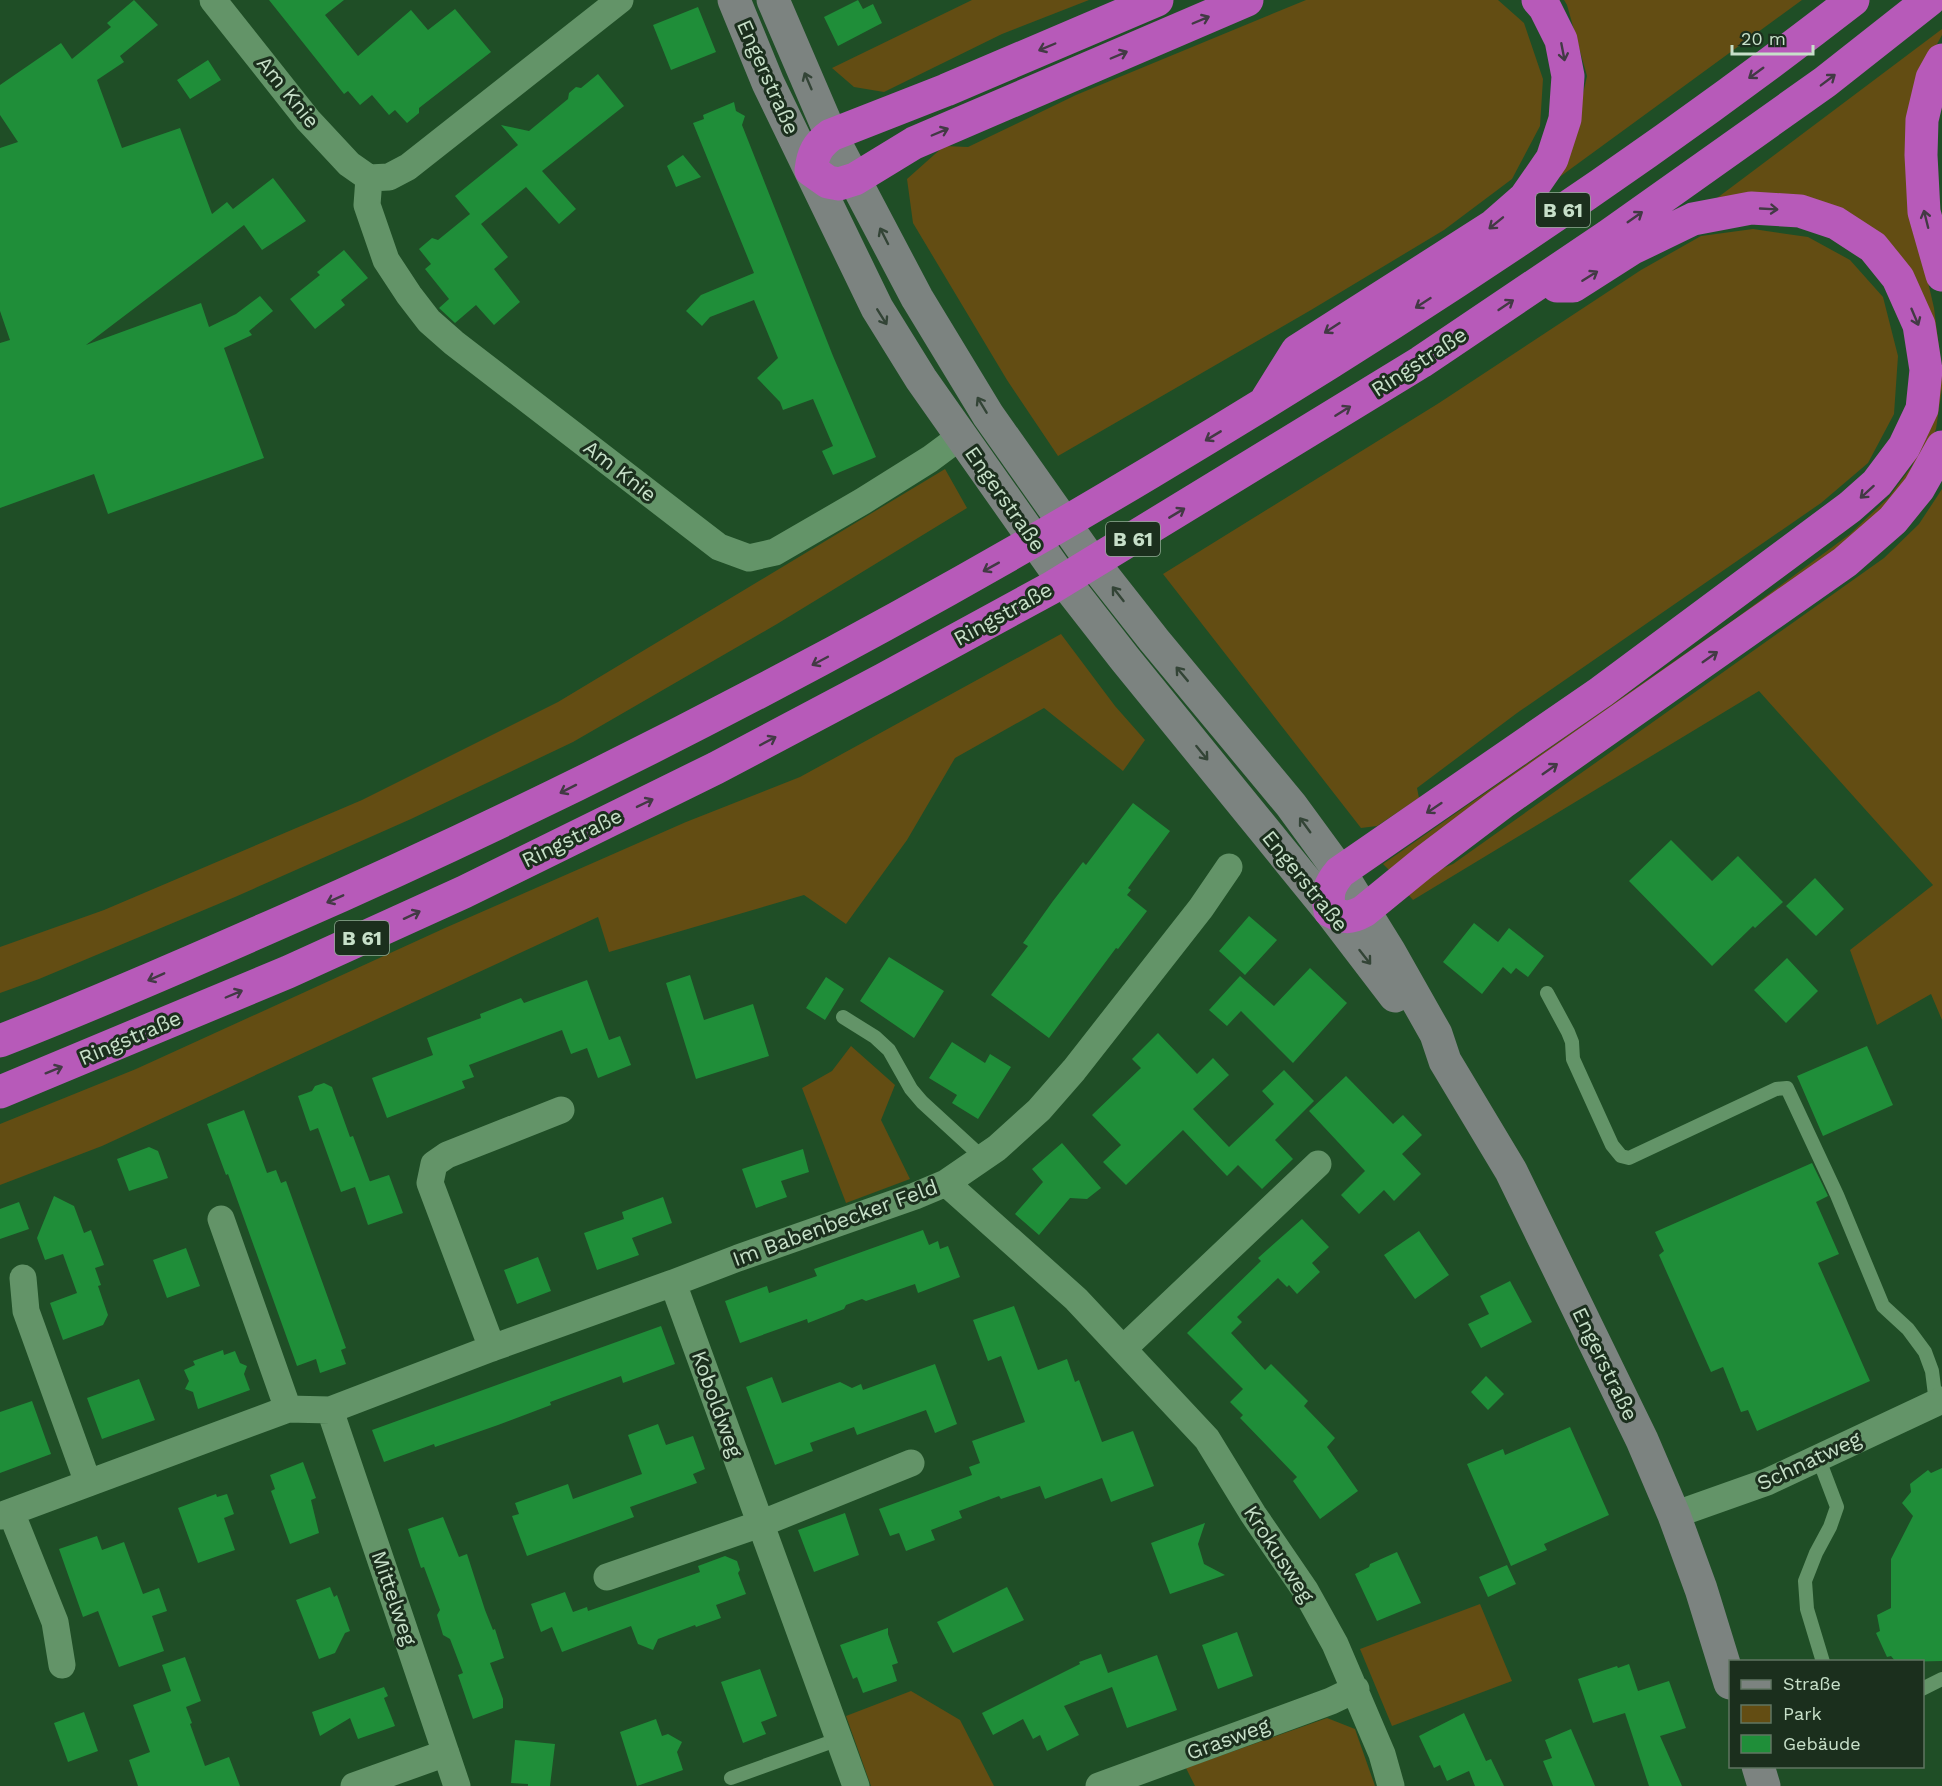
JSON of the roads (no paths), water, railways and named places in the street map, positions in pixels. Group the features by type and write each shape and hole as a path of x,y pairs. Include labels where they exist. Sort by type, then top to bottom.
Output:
{"highway":[{"path":"1157,0 946,90 831,135 819,144 812,156 810,170 828,182 839,184 855,179 914,143 1247,0"},
{"path":"1263,406 1297,351 1493,226 1525,198 1551,159 1565,119 1568,76 1561,40 1545,8 1538,0"},
{"name":"B 61","path":"0,1041 94,1004 396,871 549,799 696,726 855,642 1010,556 1263,406 1484,264 1667,138 1853,0"},
{"name":"Ringstraße","path":"0,1092 288,972 464,891 716,768 1051,588 1219,488 1421,362 1534,286 1825,82 1929,0"},
{"path":"1942,60 1932,78 1922,120 1921,155 1924,212 1942,275"},
{"path":"1534,286 1573,286 1631,249 1693,219 1751,208 1800,211 1836,223 1873,247 1898,278 1919,325 1926,370 1922,409 1904,447 1877,483 1850,507 1601,692 1340,872 1331,882 1326,896 1330,911 1343,918 1364,911 1502,803 1845,562 1893,520 1919,488 1942,447"}],"main road":[{"name":"Engerstraße","path":"734,0 761,68 877,309 921,379 1054,568 1330,911 1427,1041 1445,1061 1511,1171 1600,1351 1674,1515 1729,1677"},
{"name":"Engerstraße","path":"773,0 831,135 917,298 988,415 1084,551 1154,640 1291,805 1340,872 1389,951 1436,1034 1445,1061"},
{"path":"1758,1768 1764,1786"}],"street":[{"name":"Am Knie","path":"213,0 309,120 349,164 369,178 367,205 386,260 429,321 454,343 719,547 749,558 775,552 873,495 930,459 961,436"},
{"path":"369,178 388,177 408,167 620,0"},
{"name":"Im Babenbecker Feld","path":"62,1665 55,1622 6,1514 288,1409 330,1410 492,1348 946,1183 983,1158 1039,1110 1074,1070 1201,908 1229,867"},
{"path":"492,1348 430,1183 434,1164 447,1155 561,1110"},
{"path":"1122,1349 1318,1164"},
{"name":"Krokusweg","path":"946,1183 1076,1299 1207,1439 1253,1514 1305,1590 1335,1644 1382,1754 1391,1786"},
{"path":"222,1219 288,1409"},
{"path":"23,1278 26,1311 88,1483"},
{"name":"Koboldweg","path":"673,1283 839,1739"},
{"name":"Schnatweg","path":"1674,1515 1767,1482 1939,1402"},
{"name":"Mittelweg","path":"330,1410 457,1786"},
{"path":"608,1577 760,1524 911,1463"},
{"name":"Grasweg","path":"1099,1786 1331,1701 1356,1689"},
{"path":"839,1739 856,1786"},
{"path":"354,1786 446,1753"}],"lane":[{"path":"1547,993 1568,1032 1572,1042 1573,1059 1592,1102 1612,1145 1621,1156 1629,1158 1776,1089 1787,1088 1837,1195 1883,1306 1908,1329 1925,1352 1939,1402"},
{"path":"843,1017 875,1037 889,1050 911,1089 922,1102 983,1158"},
{"path":"1818,1457 1837,1507 1805,1581 1807,1609 1822,1660"},
{"path":"1924,1688 1942,1679"},
{"path":"731,1778 839,1739"}]}
